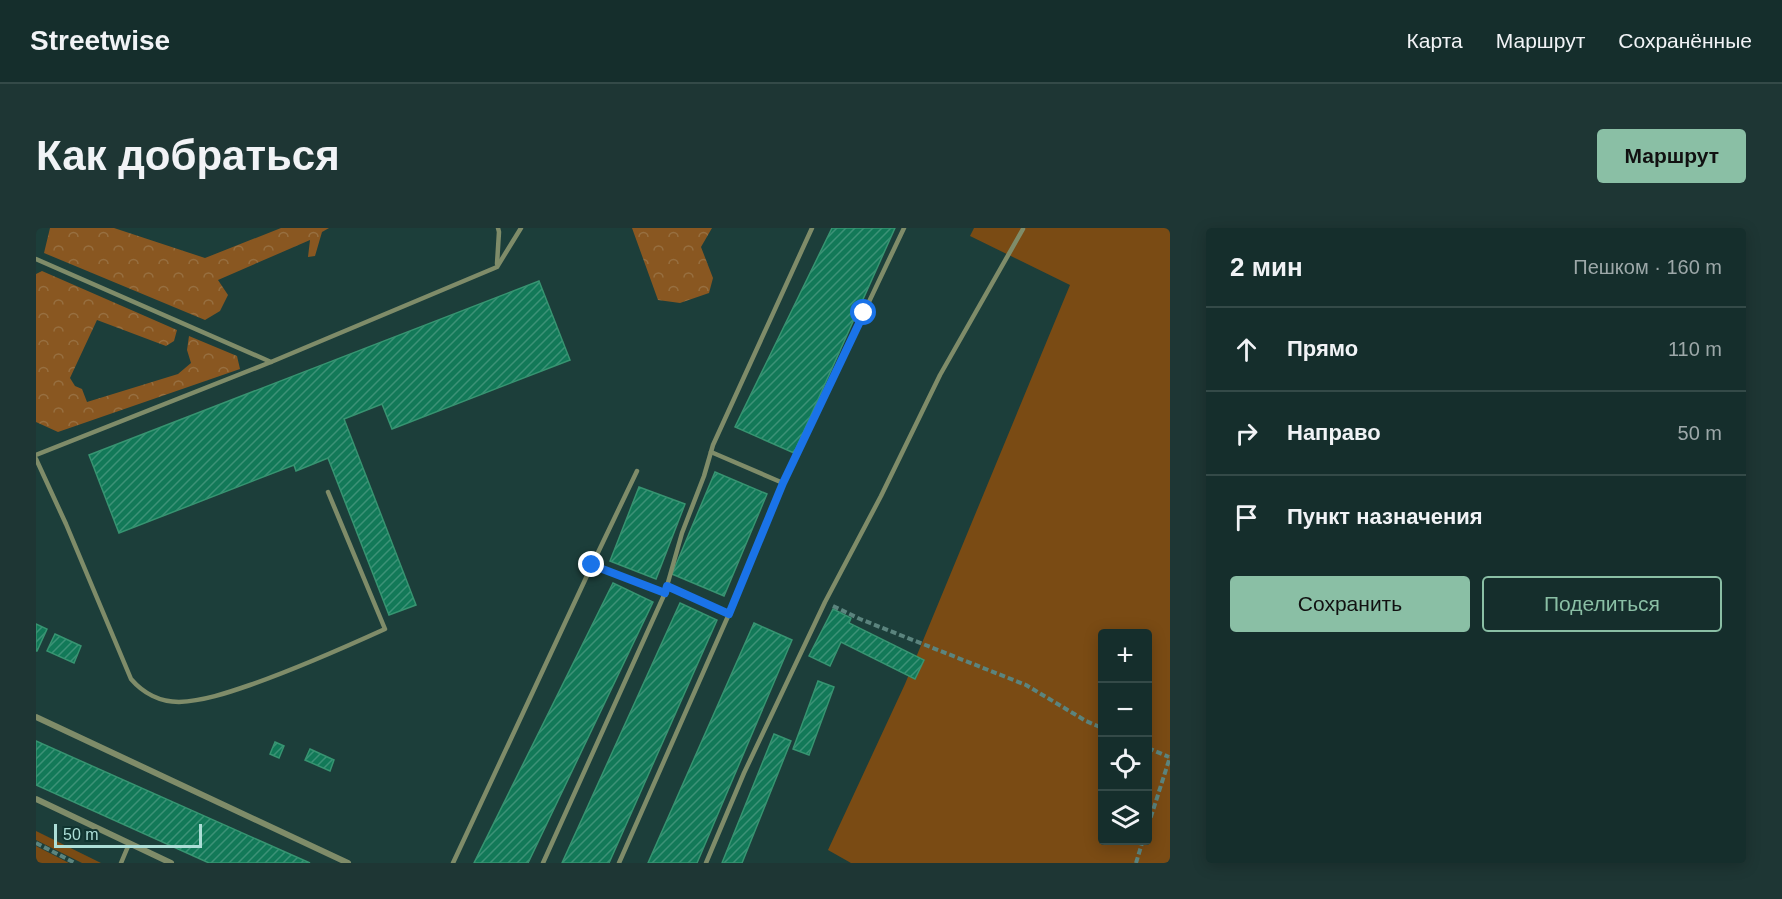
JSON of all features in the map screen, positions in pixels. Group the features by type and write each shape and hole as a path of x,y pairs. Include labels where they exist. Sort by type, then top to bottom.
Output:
{"street":[{"path":"36,717 348,863"},
{"path":"36,799 171,863"}],"lane":[{"path":"497,267 498,228"},
{"path":"328,492 385,629 271,677 226,693 200,700 177,702 157,698 140,690 131,680 36,457 497,267 521,228"},
{"path":"543,863 665,593 682,533 711,452 812,228"},
{"path":"618,863 729,614 783,483 904,228"},
{"path":"706,863 744,773 825,602 881,496 940,375 1023,229"},
{"path":"36,259 271,362"},
{"path":"711,452 783,483"},
{"path":"453,863 637,471"},
{"path":"592,565 665,593"},
{"path":"667,586 729,614"},
{"path":"121,863 129,843"}],"path":[{"path":"825,602 860,619 1026,685 1098,726"},
{"path":"1152,749 1170,757 1152,813"},
{"path":"36,843 75,863"},
{"path":"1136,863 1141,845"}],"shaded area":[{"path":"974,228 1170,228 1170,863 851,863 828,850 905,684 1070,285 970,236"},
{"path":"36,831 101,863 82,863 36,840"},
{"path":"36,846 69,863 36,863"}],"green space":[{"path":"50,228 114,228 205,258 281,228 329,228 322,232 315,256 308,257 310,240 218,280 228,295 220,311 205,320 44,253"},
{"path":"632,228 712,228 701,247 713,278 709,293 680,303 658,300"},
{"path":"42,271 177,330 174,341 166,346 97,320 70,378 75,386 82,389 87,402 178,374 191,363 187,350 189,336 237,356 240,369 58,432 36,422 36,274"}],"building":[{"path":"832,228 895,228 794,453 735,427"},
{"path":"539,281 570,360 392,429 382,404 344,419 416,605 389,615 328,458 296,471 294,465 119,533 89,455"},
{"path":"715,472 767,494 724,596 672,574"},
{"path":"639,487 685,504 656,579 610,561"},
{"path":"613,583 653,602 528,863 474,863"},
{"path":"680,603 717,620 609,863 562,863"},
{"path":"833,609 851,618 849,623 924,660 915,679 841,642 830,666 809,656"},
{"path":"754,623 792,640 697,863 648,863"},
{"path":"36,624 47,629 37,651 36,651"},
{"path":"55,634 81,646 74,663 47,651"},
{"path":"818,681 834,687 809,755 793,749"},
{"path":"774,734 791,741 742,863 722,863"},
{"path":"36,741 310,863 209,863 36,785"},
{"path":"275,742 284,746 279,758 270,754"},
{"path":"310,749 334,760 330,771 305,760"}],"route":[{"path":"592,565 665,593 667,586 729,614 783,483 864,313"}]}
